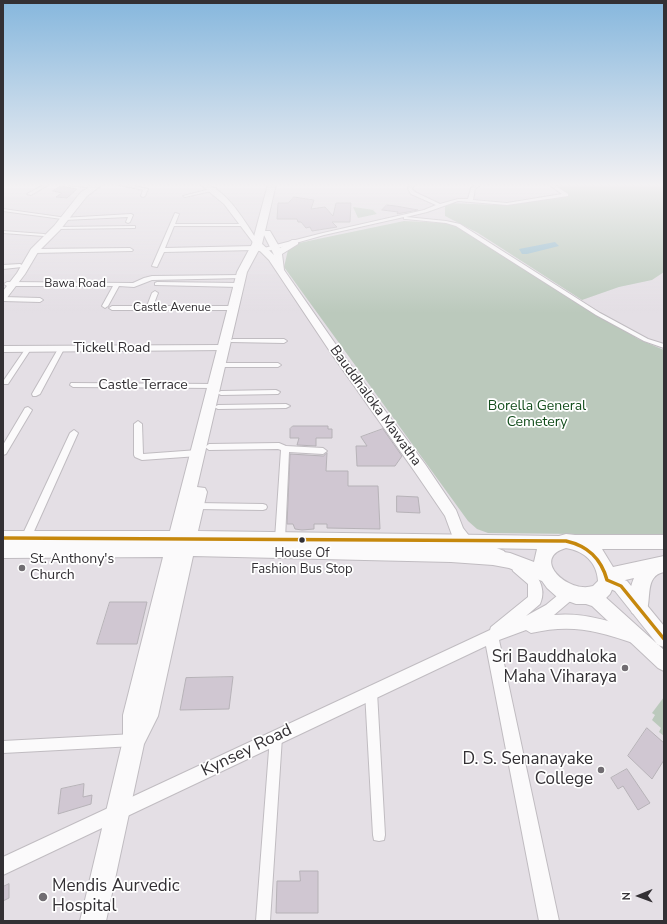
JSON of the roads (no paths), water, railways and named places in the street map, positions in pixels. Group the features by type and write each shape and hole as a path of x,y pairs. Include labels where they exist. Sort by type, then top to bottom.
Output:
{"highway":[{"path":"181,544 196,506 203,450 218,407 218,390 227,365 227,344 250,269 266,249 264,233 265,227"},
{"path":"264,233 266,227"},
{"path":"246,229 264,233"},
{"path":"93,921 134,740 147,716 181,544 218,390 233,308 244,266 266,249"},
{"path":"3,538 451,554 493,557 510,561 546,575 556,586 577,595 600,592 607,580 618,574 659,566"},
{"path":"3,551 280,539 664,542"},
{"path":"546,575 542,558 544,550 557,542"},
{"path":"576,542 586,547 602,562 606,571 607,580"},
{"path":"639,607 639,588 644,574 659,566"}],"main road":[{"path":"3,298 8,285 20,266 44,235 52,227"},
{"path":"8,285 34,251 57,228"},
{"path":"266,249 295,242"},
{"name":"Bauddhaloka Mawatha","path":"266,249 337,354 420,468 451,514 457,531 465,541"},
{"name":"Bauddhaloka Mawatha","path":"266,249 282,274"},
{"path":"465,541 510,561"},
{"path":"607,580 621,586 664,639"},
{"path":"577,595 597,600 664,662"}],"street":[{"path":"57,228 124,227"},
{"path":"155,266 172,227"},
{"path":"212,227 246,229"},
{"path":"295,242 357,227"},
{"path":"461,227 598,314 646,340 664,346"},
{"name":"Bauddhaloka Mawatha","path":"246,229 266,249"},
{"path":"3,232 44,235"},
{"path":"162,250 266,249"},
{"path":"34,251 130,250"},
{"path":"3,267 20,266"},
{"path":"117,284 134,285 146,279 152,278 240,281"},
{"path":"157,284 240,281"},
{"name":"Bawa Road","path":"8,285 117,284 109,307"},
{"path":"149,308 155,293"},
{"path":"3,298 40,300"},
{"name":"Castle Avenue","path":"109,307 233,308"},
{"path":"227,344 284,341"},
{"name":"Tickell Road","path":"3,349 227,344"},
{"path":"36,394 61,348"},
{"path":"6,382 28,349"},
{"path":"227,365 278,365"},
{"name":"Castle Terrace","path":"73,386 276,392"},
{"path":"218,407 286,406"},
{"path":"4,448 28,410"},
{"path":"138,424 138,455 142,457 203,450 283,448 323,451"},
{"path":"26,538 74,433"},
{"path":"280,539 283,448"},
{"path":"196,506 263,507"},
{"path":"510,561 536,584 535,600"},
{"name":"Kynsey Road","path":"491,637 535,600 546,575"},
{"name":"Kynsey Road","path":"3,866 118,814 371,692 400,681 491,637 525,625 577,595"},
{"path":"550,921 507,720 491,637 543,623 576,620 600,625 639,638"},
{"path":"371,692 379,835"},
{"path":"264,921 276,737"},
{"path":"3,747 134,740"}],"water":[{"path":"555,242 559,246 527,254 522,254 519,249"}],"place":[{"name":"House Of Fashion Bus Stop","path":"302,540"},
{"name":"St. Anthony's Church","path":"22,568"},
{"name":"Sri Bauddhaloka Maha Viharaya","path":"625,668"},
{"name":"D. S. Senanayake College","path":"601,770"},
{"name":"Mendis Aurvedic Hospital","path":"43,897"}],"park label":[{"name":"Borella General Cemetery","path":"537,416"}]}
